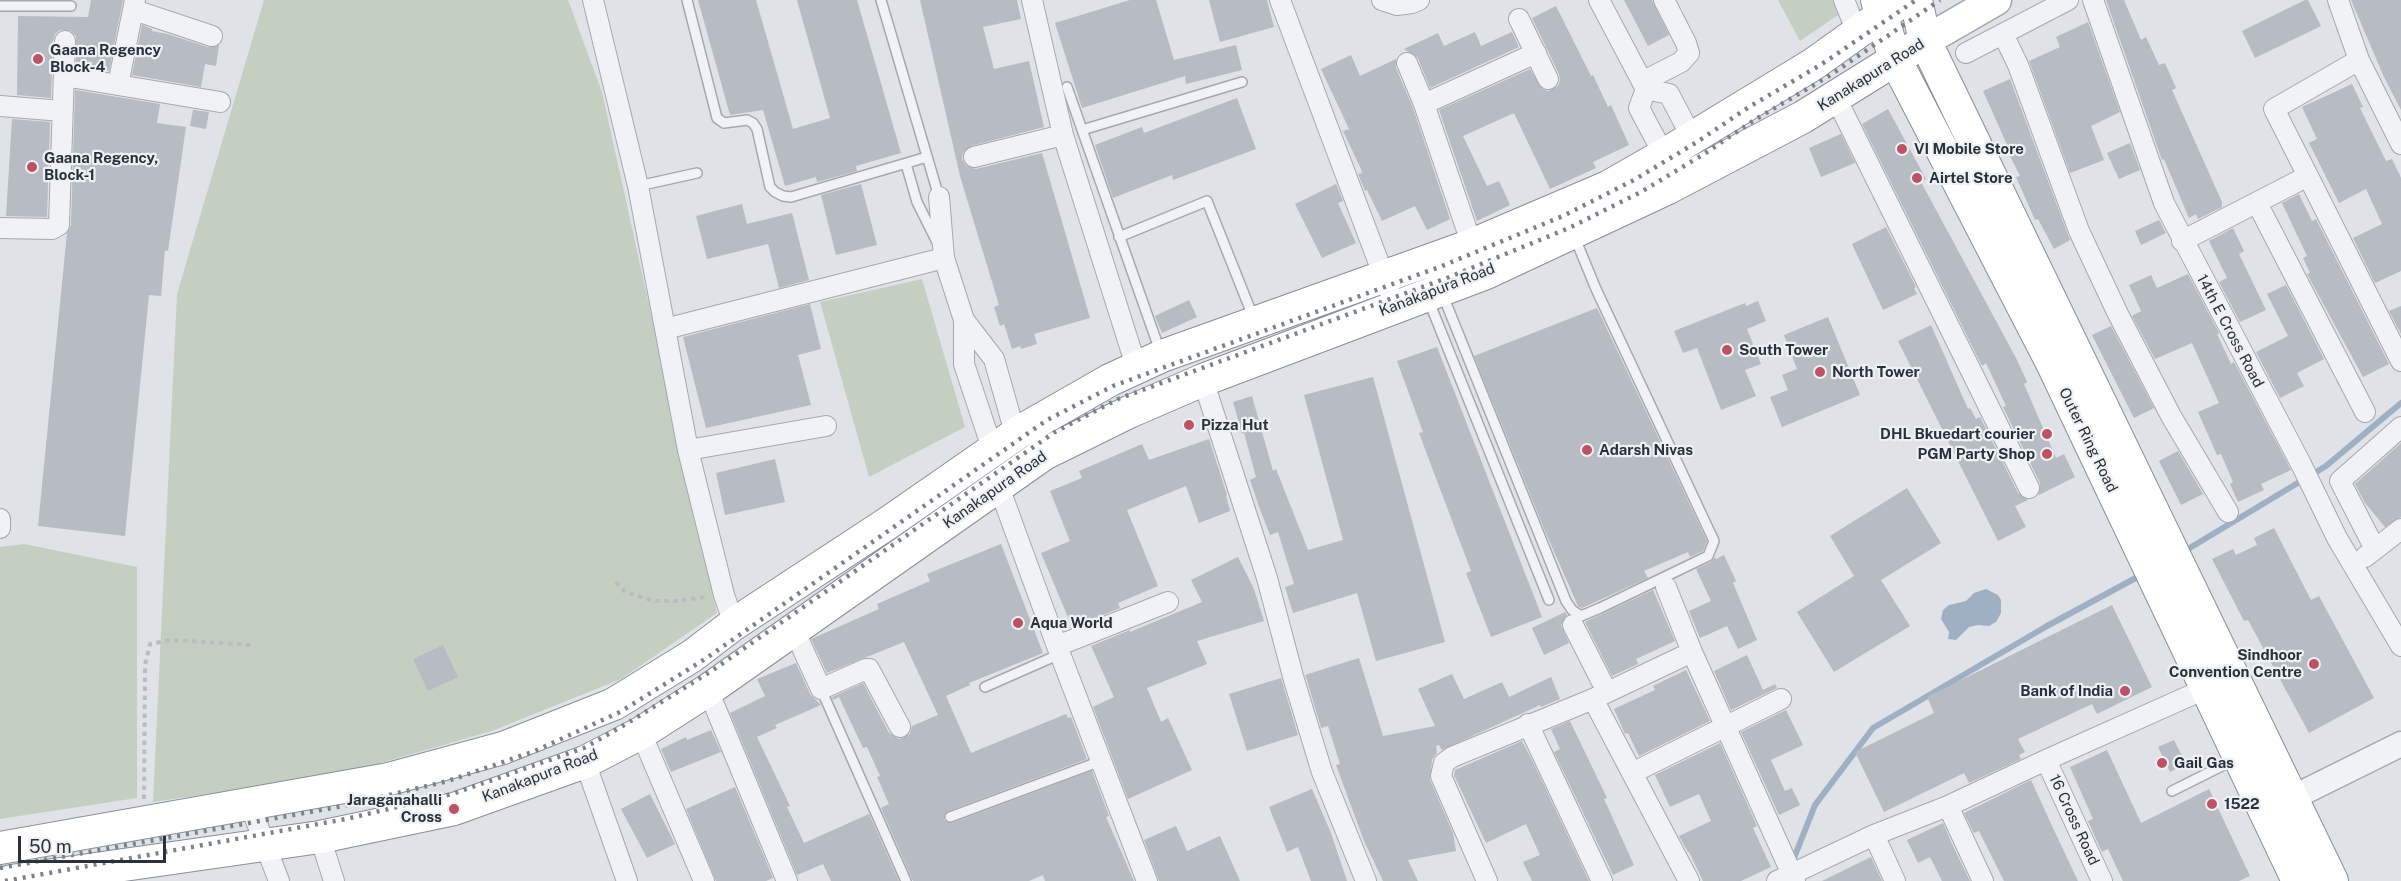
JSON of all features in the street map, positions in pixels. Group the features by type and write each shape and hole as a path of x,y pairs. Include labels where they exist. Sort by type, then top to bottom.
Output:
{"highway":[{"name":"Outer Ring Road","path":"1916,0 1925,41 2163,563 2207,688 2298,881"},
{"name":"Kanakapura Road","path":"0,848 390,779 503,748 614,704 692,656 729,609 888,523 1007,440 1110,380 1256,322 1472,245 1608,187 1812,65 1857,32 1887,4"},
{"name":"Outer Ring Road","path":"1887,4 1895,59 2046,353 2292,798 2332,881"},
{"name":"Kanakapura Road","path":"10,881 320,837 454,808 585,762 641,733 708,690 1044,454 1129,412 1203,380 1395,306 1434,294 1668,188 1836,98 1925,41"}],"main road":[{"name":"Kanakapura Road","path":"1925,41 1996,0"}],"street":[{"path":"592,0 638,186 688,450 729,609"},
{"path":"1032,0 1063,135 1149,363"},
{"path":"1280,0 1395,306"},
{"path":"1382,0 1397,5 1419,0"},
{"path":"1599,0 1644,85 1639,108 1664,155"},
{"path":"1644,85 1681,62 1689,53 1664,0"},
{"path":"1844,0 1857,32"},
{"path":"1966,52 2068,0"},
{"name":"14th E Cross Road","path":"2092,0 2164,203 2182,241 2302,466 2337,538 2401,646"},
{"path":"2338,0 2359,60 2401,144"},
{"path":"118,85 134,5 212,36"},
{"path":"1519,18 1548,79"},
{"path":"2003,34 2018,65 2079,231 2113,304 2171,416 2228,512"},
{"path":"0,228 52,230 58,225 65,42"},
{"path":"1424,104 1536,53"},
{"path":"2359,60 2274,109 2401,361"},
{"path":"1407,63 1424,104 1472,245"},
{"path":"64,76 220,102"},
{"path":"1644,85 1669,94 1692,138"},
{"path":"1836,98 2030,488"},
{"path":"0,106 62,111"},
{"path":"974,157 1063,135"},
{"path":"2182,241 2308,176"},
{"path":"939,197 944,258 964,320 964,364 988,436 1007,440 1011,419 994,359 964,320"},
{"path":"2257,203 2365,412"},
{"path":"665,329 944,258"},
{"path":"1203,380 1267,578 1294,680 1322,772 1366,881"},
{"path":"688,450 826,426"},
{"path":"2375,549 2340,481 2401,427"},
{"path":"999,487 1058,650 1147,881"},
{"path":"0,519 0,528"},
{"path":"2337,538 2359,520"},
{"path":"2353,566 2401,529"},
{"path":"1665,587 1765,814 1789,877 1874,836 1948,807 2207,688"},
{"path":"1058,650 1168,602"},
{"path":"1573,625 1632,773 1689,881"},
{"path":"794,630 820,689 869,669 900,727"},
{"path":"1487,881 1441,776 1442,767 1452,757 1600,695 1692,652"},
{"path":"708,690 787,881"},
{"path":"1632,773 1781,699"},
{"path":"1528,724 1602,881"},
{"path":"641,733 704,881"},
{"path":"2292,798 2401,744"},
{"name":"16 Cross Road","path":"2046,760 2102,881"},
{"path":"585,762 627,881"},
{"path":"250,805 279,881"},
{"path":"1948,807 1983,881"},
{"path":"1874,836 1895,881"},
{"path":"320,837 334,881"}],"lane":[{"path":"687,0 717,118 724,123 747,120 753,123 757,129 771,187 775,192 791,198 927,157"},
{"path":"881,0 939,197"},
{"path":"0,6 72,6"},
{"path":"1082,130 1242,82"},
{"path":"1067,87 1119,237 1149,363"},
{"path":"906,164 918,202 944,258"},
{"path":"638,186 697,173"},
{"path":"1119,237 1207,201 1256,322"},
{"path":"1434,294 1566,601 1572,610 1581,616 1600,608 1708,556 1714,541 1596,289 1573,232"},
{"path":"1434,294 1549,600"},
{"path":"985,687 1058,650"},
{"path":"820,689 906,881"},
{"path":"2172,792 2239,758"},
{"path":"950,817 1101,761"}],"path":[{"path":"616,582 625,592 654,601 729,609"},
{"path":"144,824 145,665 150,644 171,640 252,645"}],"green space":[{"path":"264,0 568,0 602,92 717,613 621,679 492,731 342,774 153,802 177,294"},
{"path":"1778,0 1833,0 1838,15 1800,41"},
{"path":"922,279 965,427 869,477 820,302"},
{"path":"24,544 137,567 137,798 0,819 0,547"}],"water":[{"path":"1986,589 1998,595 2001,600 2001,613 1996,622 1989,626 1969,627 1956,640 1948,639 1949,632 1941,619 1943,610 1949,605 1966,601 1974,593"}],"building":[{"path":"91,0 123,0 109,71 76,66 76,36 71,31 60,30 55,34 53,41 51,98 17,95 18,16 88,17"},
{"path":"698,0 756,0 793,129 830,118 797,0 857,0 901,153 856,166 857,171 817,182 816,177 785,186 763,110 730,115"},
{"path":"920,0 1017,0 1021,19 983,27 994,69 1029,61 1044,127 971,146 963,153 962,159 966,166 976,169 1042,153 1090,318 1034,334 1037,344 1012,349 1004,324 1000,326 994,307 999,305 960,176"},
{"path":"1130,0 1156,0 1174,60 1236,45 1242,70 1186,84 1185,76 1082,108 1055,23"},
{"path":"1209,0 1267,0 1274,27 1220,42"},
{"path":"1624,0 1652,0 1669,35 1648,46"},
{"path":"2106,0 2124,0 2141,40 2146,37 2159,65 2165,63 2176,88 2172,90 2222,202 2222,207 2198,219 2196,214 2189,218 2164,159 2162,160"},
{"path":"2308,0 2321,26 2255,58 2242,31"},
{"path":"2351,0 2401,0 2401,110 2384,77"},
{"path":"1556,6 1608,107 1611,105 1629,145 1593,162 1596,168 1550,189 1514,113 1463,136 1487,186 1499,181 1510,205 1477,221 1439,110 1530,69 1542,89 1548,91 1558,86 1559,74 1532,18"},
{"path":"2088,22 2120,112 2091,126 2104,160 2070,173 2029,61 2060,47 2056,37"},
{"path":"142,25 152,31 208,47 219,45 216,66 205,64 201,87 132,75"},
{"path":"1475,32 1481,46 1512,32 1519,47 1430,88 1418,58 1404,49 1438,33 1444,46"},
{"path":"1351,55 1360,76 1396,59 1396,68 1413,108 1450,219 1427,230 1415,206 1382,221 1358,174 1362,173 1361,169 1343,131 1349,129 1321,69"},
{"path":"2010,79 2070,240 2054,249 2038,219 2035,220 2016,177 2020,176 1983,91"},
{"path":"2352,84 2363,107 2360,108 2386,161 2392,159 2401,178 2401,271 2375,283 2353,238 2382,224 2366,189 2339,203 2309,143 2317,139 2302,107"},
{"path":"75,90 160,104 157,123 186,127 168,251 165,250 161,296 149,295 125,536 38,526 67,233 71,225"},
{"path":"1237,98 1256,149 1173,180 1172,175 1113,198 1095,145 1142,127 1144,133"},
{"path":"1888,109 1926,179 1921,182 2016,358 2027,382 2024,384 2056,458 2064,454 2075,477 2039,495 2040,483 2003,407 2006,406 1986,363 1982,366 1862,124"},
{"path":"193,110 209,112 206,129 190,126"},
{"name":"Gaana Regency, Block-1","path":"12,119 50,122 47,217 6,216"},
{"path":"1841,134 1855,163 1821,177 1809,148"},
{"path":"2130,143 2140,170 2119,179 2107,153"},
{"path":"861,184 877,245 836,255 821,195"},
{"path":"1336,184 1343,201 1338,203 1356,243 1322,258 1295,204"},
{"path":"2299,194 2312,221 2316,219 2389,364 2363,377 2307,274 2310,273 2303,258 2307,256 2282,203"},
{"path":"742,204 747,224 792,213 809,280 779,288 768,244 707,259 696,216"},
{"path":"2159,220 2166,233 2141,245 2135,231"},
{"path":"1886,227 1916,287 1914,288 1917,294 1883,310 1852,244"},
{"path":"2233,228 2244,251 2239,254 2266,310 2240,322 2219,282 2227,278 2209,241"},
{"path":"2188,274 2219,333 2217,334 2231,364 2234,362 2291,470 2261,484 2264,490 2238,502 2230,484 2233,482 2221,454 2217,455 2198,412 2219,403 2192,343 2155,359 2132,316 2141,311 2129,285 2151,275 2157,288"},
{"path":"2286,285 2324,359 2297,373 2304,386 2280,398 2256,352 2288,336 2267,294"},
{"path":"1189,300 1197,317 1162,333 1155,316"},
{"name":"South Tower","path":"1758,301 1766,321 1747,329 1761,364 1745,370 1756,396 1721,410 1697,348 1683,353 1674,331 1745,303 1746,306"},
{"path":"810,304 821,349 798,355 811,405 706,428 683,337"},
{"path":"2401,306 2401,334 2389,311"},
{"name":"Adarsh Nivas","path":"1597,308 1707,541 1703,551 1690,557 1688,552 1644,571 1648,578 1582,608 1578,606 1545,531 1474,356"},
{"name":"North Tower","path":"1828,317 1860,395 1782,427 1770,397 1788,390 1782,375 1797,369 1784,335"},
{"path":"1931,325 1968,409 1970,408 1976,419 1980,417 2018,493 2028,500 2015,506 2026,527 1998,541 1898,341"},
{"path":"2111,326 2154,408 2134,418 2092,335"},
{"path":"1437,347 1542,617 1491,637 1466,573 1471,571 1419,433 1423,432 1397,361"},
{"path":"1373,377 1445,642 1376,661 1357,593 1293,613 1285,587 1294,584 1278,532 1270,535 1258,504 1250,480 1256,477 1233,402 1252,396 1273,471 1276,469 1308,550 1343,540 1304,395"},
{"path":"1209,439 1230,511 1199,523 1186,486 1127,510 1158,586 1118,603 1120,608 1081,624 1079,619 1070,622 1041,553 1070,541 1050,491 1082,478 1079,471 1142,444 1149,460"},
{"path":"2401,443 2401,517 2385,527 2365,503 2355,484"},
{"path":"2178,451 2203,494 2181,505 2159,461"},
{"path":"775,459 785,502 725,515 716,473"},
{"path":"1907,488 1941,543 1881,580 1910,626 1834,672 1797,612 1854,576 1830,536"},
{"name":"Sindhoor Convention Centre","path":"2274,528 2311,600 2319,596 2374,698 2309,733 2248,620 2244,621 2212,559 2233,549 2236,555 2257,545 2254,538"},
{"path":"1001,544 1043,653 969,683 970,685 946,696 971,753 1066,714 1068,718 1071,717 1087,759 948,811 944,815 944,820 952,823 1092,771 1109,816 1106,817 1134,881 1045,881 1043,875 1029,881 913,881 881,808 889,804 877,777 880,776 867,747 863,748 839,697 833,700 832,697 863,683 889,733 899,739 910,734 912,726 938,715 904,642 827,673 811,639 879,609 877,604 930,581 927,574"},
{"path":"1724,555 1757,640 1738,649 1727,626 1700,638 1689,611 1711,601 1696,569 1711,562 1715,557 1716,559"},
{"path":"1238,557 1254,589 1264,621 1197,641 1207,664 1147,688 1161,722 1168,718 1192,770 1128,799 1093,707 1114,697 1091,646 1202,602 1191,580"},
{"path":"1653,590 1675,641 1636,659 1638,664 1612,676 1585,622"},
{"path":"2112,605 2152,687 2097,714 2092,704 2018,739 2025,752 2019,755 2021,759 1969,783 1964,773 1884,812 1855,752 1934,713 1927,697"},
{"path":"1565,612 1567,615 1561,625 1569,643 1544,655 1532,628"},
{"path":"443,645 458,677 428,691 413,659"},
{"path":"1747,655 1763,690 1775,684 1777,688 1731,710 1714,671"},
{"path":"1359,658 1383,736 1435,726 1418,689 1452,674 1464,699 1502,682 1509,697 1551,677 1560,699 1541,707 1540,705 1442,750 1439,745 1436,746 1437,753 1432,760 1430,780 1453,833 1456,851 1408,860 1418,881 1383,881 1364,841 1336,765 1340,764 1328,726 1321,728 1305,675"},
{"path":"796,663 810,694 821,705 775,725 777,728 757,737 790,806 787,807 804,843 869,814 899,881 831,881 823,864 797,875 730,713 765,696 757,679"},
{"path":"1686,670 1710,721 1639,756 1628,733 1625,734 1614,709 1655,690 1653,686"},
{"path":"1281,678 1298,735 1247,751 1229,694"},
{"path":"1786,710 1803,745 1771,760 1785,791 1792,788 1800,805 1779,815 1741,732"},
{"path":"1570,721 1607,798 1604,799 1634,865 1613,875 1554,752 1560,749 1551,729"},
{"path":"711,730 721,752 671,772 661,749 686,737 687,740"},
{"path":"2174,740 2186,764 2170,772 2158,747"},
{"path":"1522,741 1589,881 1532,881 1523,862 1540,855 1526,824 1486,843 1454,775 1455,770"},
{"path":"1720,743 1757,826 1753,828 1771,867 1741,881 1703,881 1679,836 1711,821 1699,794 1670,807 1655,775"},
{"path":"2107,750 2141,823 2209,789 2250,876 2239,881 2123,881 2108,849 2102,852 2088,821 2093,819 2070,767"},
{"path":"2031,780 2078,881 2004,881 1979,831 1974,833 1964,813"},
{"path":"735,787 773,878 766,881 716,881 686,809"},
{"path":"1312,789 1331,833 1347,881 1311,881 1298,847 1287,852 1269,807"},
{"path":"650,794 675,844 647,858 621,809"},
{"path":"1943,823 1970,881 1942,881 1930,857 1918,863 1907,840"},
{"path":"1176,826 1187,851 1220,836 1240,881 1159,881 1144,840"},
{"path":"1871,857 1882,881 1822,881"}],"waterway":[{"path":"2183,552 2326,466 2401,403"},
{"path":"1792,863 1815,805 1873,728 2047,626 2143,574"}],"railway":[{"path":"0,868 343,806 448,781 535,751 620,712 705,659 1047,420 1113,386 1442,266 1563,216 1634,180 1697,142 1749,107 1822,64 1916,0"},
{"path":"5,881 346,819 452,794 584,748 713,670 1055,432 1118,399 1447,278 1569,228 1641,192 1704,154 1756,119 1829,76 1940,0"}],"place":[{"name":"Gaana Regency Block-4","path":"38,59"},
{"name":"VI Mobile Store","path":"1902,149"},
{"name":"Gaana Regency, Block-1","path":"32,167"},
{"name":"Airtel Store","path":"1917,178"},
{"name":"South Tower","path":"1727,350"},
{"name":"North Tower","path":"1820,372"},
{"name":"Pizza Hut","path":"1189,425"},
{"name":"DHL Bkuedart courier","path":"2047,434"},
{"name":"Adarsh Nivas","path":"1587,450"},
{"name":"PGM Party Shop","path":"2047,454"},
{"name":"Aqua World","path":"1018,623"},
{"name":"Sindhoor Convention Centre","path":"2314,664"},
{"name":"Bank of India","path":"2125,691"},
{"name":"Gail Gas","path":"2162,763"},
{"name":"1522","path":"2212,804"},
{"name":"Jaraganahalli Cross","path":"454,809"}]}
